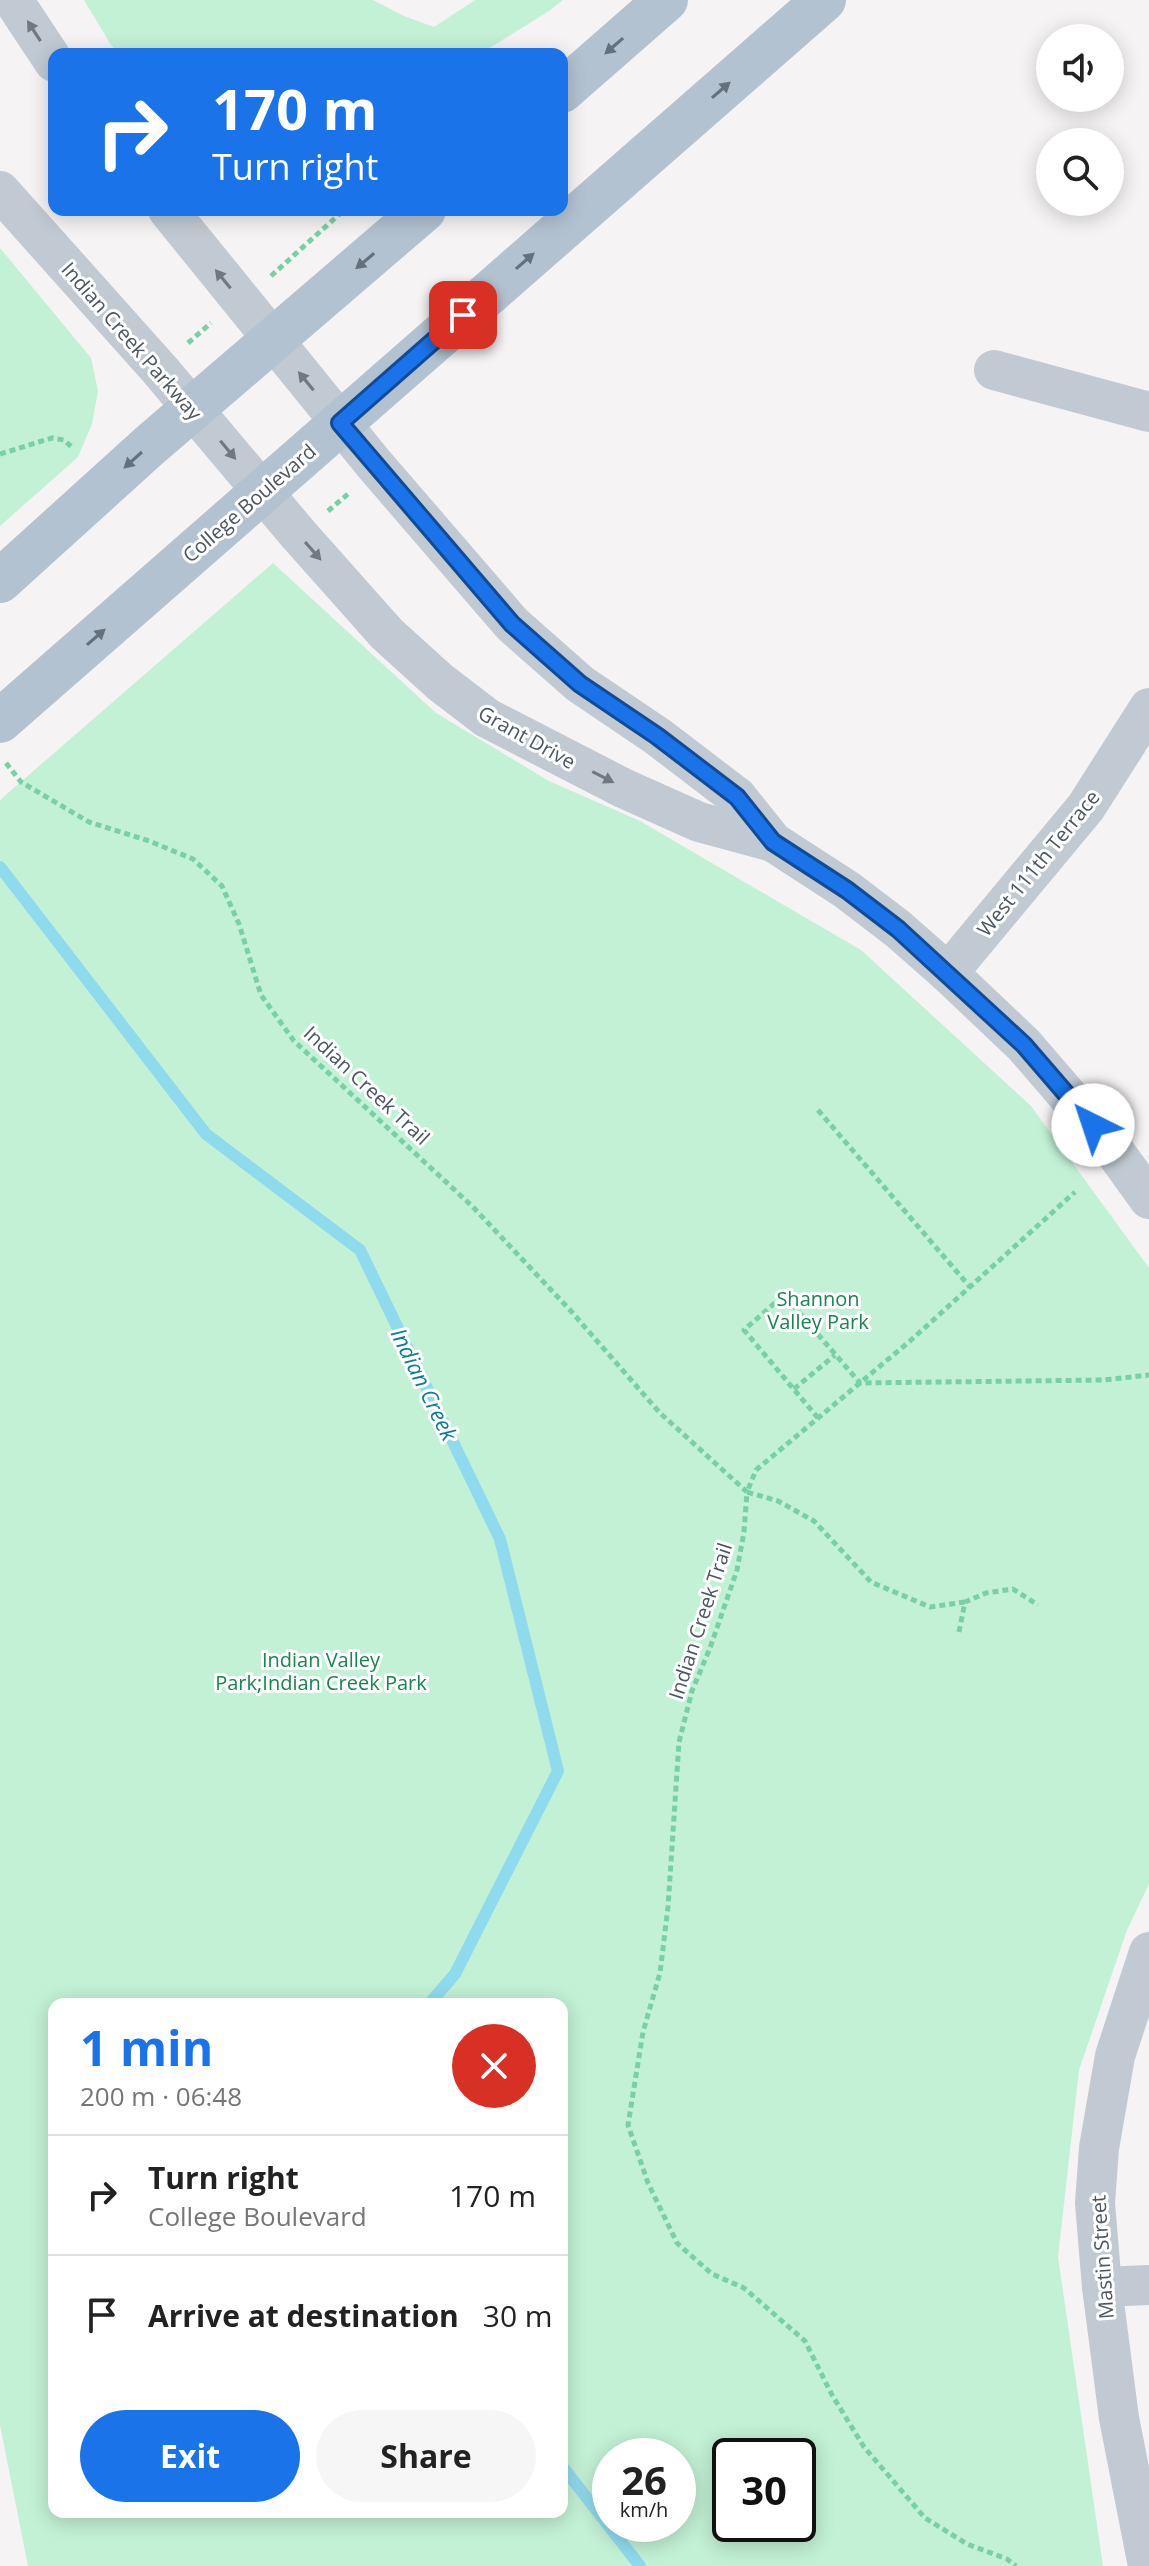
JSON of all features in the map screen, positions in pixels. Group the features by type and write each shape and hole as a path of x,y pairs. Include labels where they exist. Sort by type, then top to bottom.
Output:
{"main road":[{"path":"568,86 666,0"},
{"name":"College Boulevard","path":"0,721 824,0"},
{"path":"0,581 192,409 417,216"}],"street":[{"path":"13,0 48,53"},
{"name":"Indian Creek Parkway","path":"0,191 263,492"},
{"path":"173,216 340,423"},
{"path":"994,370 1149,412"},
{"name":"Grant Drive","path":"340,423 512,624 580,684 657,736 737,797 773,842"},
{"name":"Grant Drive","path":"263,492 387,634 440,682 487,718 623,788 699,822 773,842 847,890 898,929 1024,1045 1110,1145 1149,1199"},
{"name":"West 111th Terrace","path":"948,973 1086,807 1149,708"},
{"name":"Mastin Street","path":"1148,2566 1119,2418 1095,2203 1099,2148 1115,2056 1149,1952"},
{"path":"1102,2287 1149,2285"}],"path":[{"path":"266,280 337,216"},
{"path":"188,343 218,318"},
{"path":"0,454 52,438 64,440 74,449"},
{"path":"327,512 353,489"},
{"name":"Indian Creek Trail","path":"0,756 21,782 89,822 193,859 222,886 239,924 261,995 294,1041 473,1207 570,1310 660,1413 747,1492 737,1570 692,1691 679,1742 668,1907 660,1973 643,2032 628,2125 648,2183 677,2243 712,2274 744,2288 805,2341 832,2395 864,2447 925,2518 967,2544 1007,2559 1016,2566"},
{"path":"818,1110 970,1287"},
{"path":"1038,1605 1013,1589 986,1593 965,1602 930,1607 871,1582 814,1521 778,1501 747,1492 756,1470 860,1383 1075,1192"},
{"path":"818,1418 744,1330 784,1295 860,1383 1104,1380 1149,1375"},
{"path":"794,1389 835,1355"},
{"path":"959,1632 965,1602"}],"green space":[{"path":"84,0 373,0 434,27 475,0 563,0 490,48 114,48"},
{"path":"0,248 91,358 98,391 92,424 78,457 0,526"},
{"path":"273,563 436,713 549,781 640,821 861,950 1031,1106 1149,1268 1149,1884 1127,1930 1079,2070 1058,2257 1103,2566 28,2566 0,2425 0,800"}],"waterway":[{"name":"Indian Creek","path":"0,867 206,1134 360,1250 500,1539 558,1771 455,1974 434,1998"},
{"name":"Indian Creek","path":"568,2474 640,2566"}],"route":[{"path":"463,315 340,423 512,624 580,684 657,736 737,797 773,842 847,890 898,929 1024,1045 1093,1125"}],"park label":[{"name":"Shannon Valley Park","path":"818,1310"},
{"name":"Indian Valley Park;Indian Creek Park","path":"321,1670"}]}
